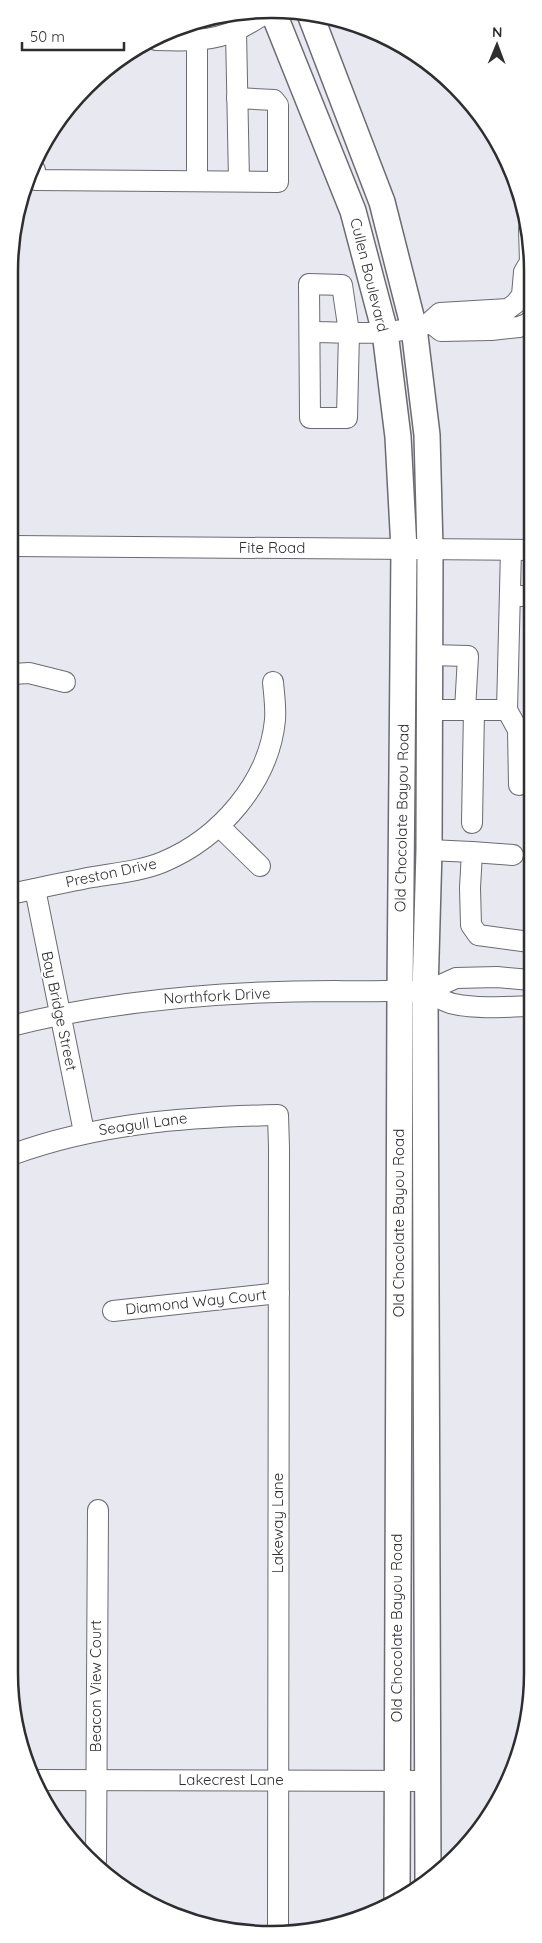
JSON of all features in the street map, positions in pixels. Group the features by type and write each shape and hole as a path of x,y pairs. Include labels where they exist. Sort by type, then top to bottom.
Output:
{"main road":[{"name":"Cullen Boulevard","path":"276,18 353,212 385,332 398,437 404,549"},
{"name":"Cullen Boulevard","path":"313,21 382,202 422,325 428,435 430,549"},
{"name":"Old Chocolate Bayou Road","path":"397,1892 400,992 404,549"},
{"name":"Old Chocolate Bayou Road","path":"428,1871 425,992 429,850 430,549"}],"street":[{"path":"172,38 194,35 213,38 236,30 258,18"},
{"path":"236,30 239,181"},
{"path":"194,35 197,181"},
{"path":"35,180 278,182 278,105 274,100 237,98"},
{"path":"524,272 522,295 524,298"},
{"path":"309,284 342,285 349,332 347,418 310,418 309,284"},
{"path":"470,321 508,309 524,300"},
{"path":"310,332 385,332 422,325 440,313 470,321 519,327 524,325"},
{"name":"Fite Road","path":"18,546 521,550"},
{"path":"519,785 518,730 507,710 510,596 521,550"},
{"path":"510,596 524,596"},
{"path":"430,655 468,656 472,823"},
{"path":"18,674 29,673 65,682"},
{"name":"Preston Drive","path":"18,893 132,871 163,862 192,846 219,826 242,801 256,778 270,748 276,719 273,682"},
{"path":"430,710 507,710"},
{"path":"219,826 260,866"},
{"path":"429,850 513,855"},
{"path":"472,852 470,888 471,925 478,935 524,941"},
{"name":"Bay Bridge Street","path":"35,889 84,1132"},
{"name":"Northfork Drive","path":"425,992 456,978 497,977 524,979"},
{"name":"Northfork Drive","path":"18,1024 61,1013 180,997 301,992 425,992 453,1004 524,1006"},
{"name":"Seagull Lane","path":"18,1153 84,1132 164,1120 278,1115"},
{"name":"Lakeway Lane","path":"278,1115 278,1926"},
{"name":"Diamond Way Court","path":"113,1311 279,1293"},
{"name":"Beacon View Court","path":"96,1855 98,1510"},
{"name":"Lakecrest Lane","path":"42,1780 277,1779 428,1781"}]}
